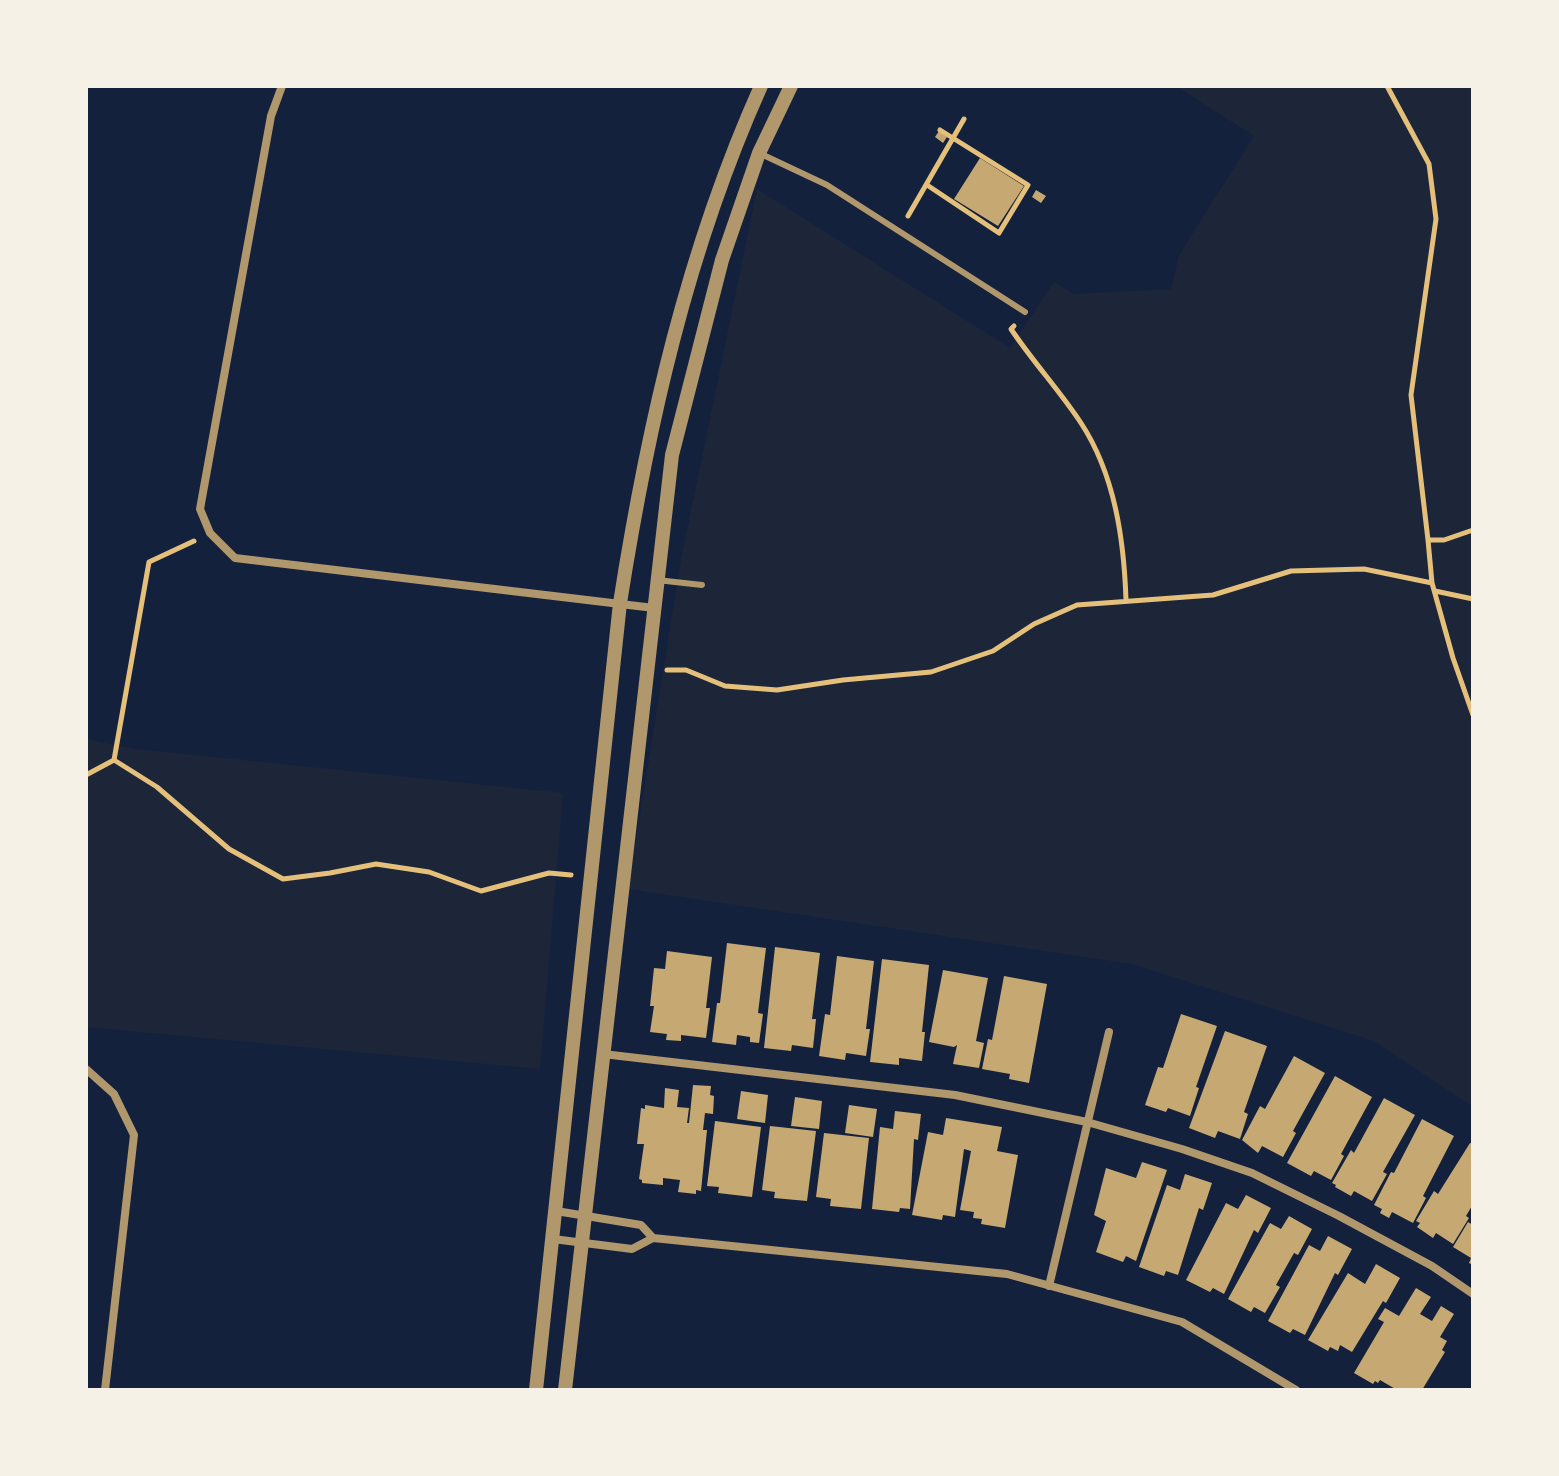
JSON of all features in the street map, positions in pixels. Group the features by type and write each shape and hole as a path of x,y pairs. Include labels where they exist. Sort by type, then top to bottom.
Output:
{"street":[{"path":"282,86 271,116 200,509 210,533 235,558 654,608"},
{"path":"536,1390 620,603 640,484 674,329 694,259 720,183 761,86"},
{"path":"565,1390 672,455 722,260 759,153 791,86"},
{"path":"1049,1286 1109,1032"},
{"path":"603,1054 955,1095 1087,1122 1252,1173 1419,1259 1473,1294"},
{"path":"86,1069 114,1094 134,1135 105,1390"},
{"path":"556,1211 641,1225 653,1238"},
{"path":"553,1239 632,1249 653,1238 1007,1274 1182,1322 1296,1390"}],"lane":[{"path":"759,153 827,185 1025,312"},
{"path":"657,580 702,585"}],"path":[{"path":"1387,86 1429,164 1436,219 1411,395 1432,583 1473,715"},
{"path":"899,231 964,119"},
{"path":"927,185 999,233 1028,185 940,130"},
{"path":"1025,312 1011,329 1082,424 1110,483 1125,561 1126,600"},
{"path":"1428,540 1444,540 1473,530"},
{"path":"114,760 149,562 210,533"},
{"path":"647,669 686,670 725,686 777,690 931,672 993,651 1034,624 1077,605 1213,595 1291,571 1364,569 1432,583"},
{"path":"1435,591 1473,599"},
{"path":"86,775 114,760"},
{"path":"114,760 157,787 229,849 283,879 376,864 429,872 481,891 549,873 591,877"}],"shaded area":[{"path":"1176,86 1473,86 1473,1107 1374,1041 1132,964 628,889 681,560 757,189 1010,348 1054,282 1074,294 1171,289 1179,255 1254,136"},
{"path":"86,739 135,749 563,793 540,1069 86,1027"}],"building":[{"path":"939,131 947,137 943,143 935,137"},
{"path":"980,158 1024,186 998,226 954,199"},
{"path":"1036,190 1046,196 1041,203 1032,197"},
{"path":"727,943 766,948 758,1013 763,1014 759,1043 750,1042 750,1037 737,1035 736,1045 712,1042"},
{"path":"775,947 820,953 812,1019 816,1019 813,1048 792,1045 791,1051 764,1048"},
{"path":"667,951 712,957 706,1038 681,1035 681,1041 666,1040 667,1034 650,1032 654,968 665,969"},
{"path":"837,956 874,961 866,1056 846,1053 845,1060 819,1056 825,1014 830,1015"},
{"path":"882,959 929,965 922,1061 899,1058 899,1065 870,1062"},
{"path":"943,970 988,978 976,1041 984,1043 979,1068 953,1064 957,1045 929,1042"},
{"path":"1004,976 1047,984 1029,1083 1009,1079 1010,1074 982,1069 988,1039 992,1040"},
{"path":"1181,1014 1217,1026 1196,1087 1199,1088 1190,1116 1168,1108 1166,1112 1145,1105 1158,1067 1163,1068"},
{"path":"1225,1031 1267,1046 1244,1112 1248,1114 1240,1139 1218,1131 1215,1138 1189,1128"},
{"path":"1294,1056 1325,1073 1293,1131 1296,1133 1283,1157 1262,1146 1258,1153 1242,1140 1260,1106 1265,1109"},
{"path":"1335,1076 1372,1097 1341,1154 1344,1156 1331,1180 1314,1171 1311,1176 1287,1163"},
{"path":"693,1085 711,1086 710,1095 714,1096 713,1114 705,1113 703,1130 707,1130 701,1191 696,1190 696,1194 678,1192 680,1180 663,1178 663,1185 642,1183 639,1179 644,1144 637,1144 641,1108 645,1109 645,1105 664,1108 665,1088 679,1090 677,1107 689,1108 689,1123"},
{"path":"741,1091 768,1095 765,1123 737,1119"},
{"path":"795,1097 822,1101 819,1129 791,1126"},
{"path":"1384,1098 1415,1115 1383,1172 1387,1174 1372,1201 1354,1191 1351,1196 1332,1183 1351,1150 1354,1153"},
{"path":"849,1105 877,1109 873,1137 845,1133"},
{"path":"895,1111 921,1114 918,1140 914,1139 910,1209 900,1208 899,1212 872,1209 880,1127 893,1129"},
{"path":"946,1118 1002,1127 997,1151 1018,1155 1005,1228 981,1224 982,1219 973,1218 974,1212 960,1210 971,1151 964,1149 955,1217 943,1215 942,1220 912,1215 928,1132 943,1135"},
{"path":"1422,1119 1454,1136 1423,1196 1426,1198 1413,1223 1392,1212 1389,1218 1374,1205"},
{"path":"715,1121 761,1127 752,1197 718,1193 719,1187 707,1186"},
{"path":"770,1126 816,1131 807,1201 774,1198 775,1192 762,1190"},
{"path":"824,1133 869,1138 861,1209 830,1206 831,1199 816,1197"},
{"path":"1470,1143 1473,1144 1473,1204 1466,1216 1469,1218 1453,1244 1436,1233 1433,1238 1417,1227 1420,1223 1416,1221 1434,1191 1438,1194"},
{"path":"1142,1162 1167,1170 1136,1261 1126,1256 1123,1262 1096,1252 1106,1221 1094,1215 1106,1168 1136,1178"},
{"path":"1185,1174 1212,1183 1203,1210 1199,1208 1178,1275 1166,1271 1164,1276 1139,1267 1167,1185 1180,1190"},
{"path":"1246,1195 1271,1208 1258,1233 1254,1230 1224,1294 1213,1288 1210,1292 1186,1280 1226,1203 1238,1209"},
{"path":"1289,1216 1312,1229 1276,1285 1280,1287 1265,1313 1254,1307 1251,1312 1228,1299 1270,1223 1281,1229"},
{"path":"1468,1222 1473,1225 1473,1265 1469,1263 1471,1258 1453,1247"},
{"path":"1328,1236 1352,1249 1338,1275 1335,1273 1305,1335 1293,1329 1290,1333 1268,1321 1309,1245 1320,1251"},
{"path":"1376,1264 1400,1278 1352,1352 1340,1345 1338,1351 1330,1347 1328,1351 1308,1340 1348,1273 1365,1284"},
{"path":"1416,1288 1431,1297 1420,1314 1432,1321 1441,1306 1454,1314 1440,1337 1447,1341 1442,1350 1445,1352 1422,1390 1397,1390 1380,1380 1373,1384 1354,1373 1384,1322 1378,1319 1385,1308 1399,1316"}]}
